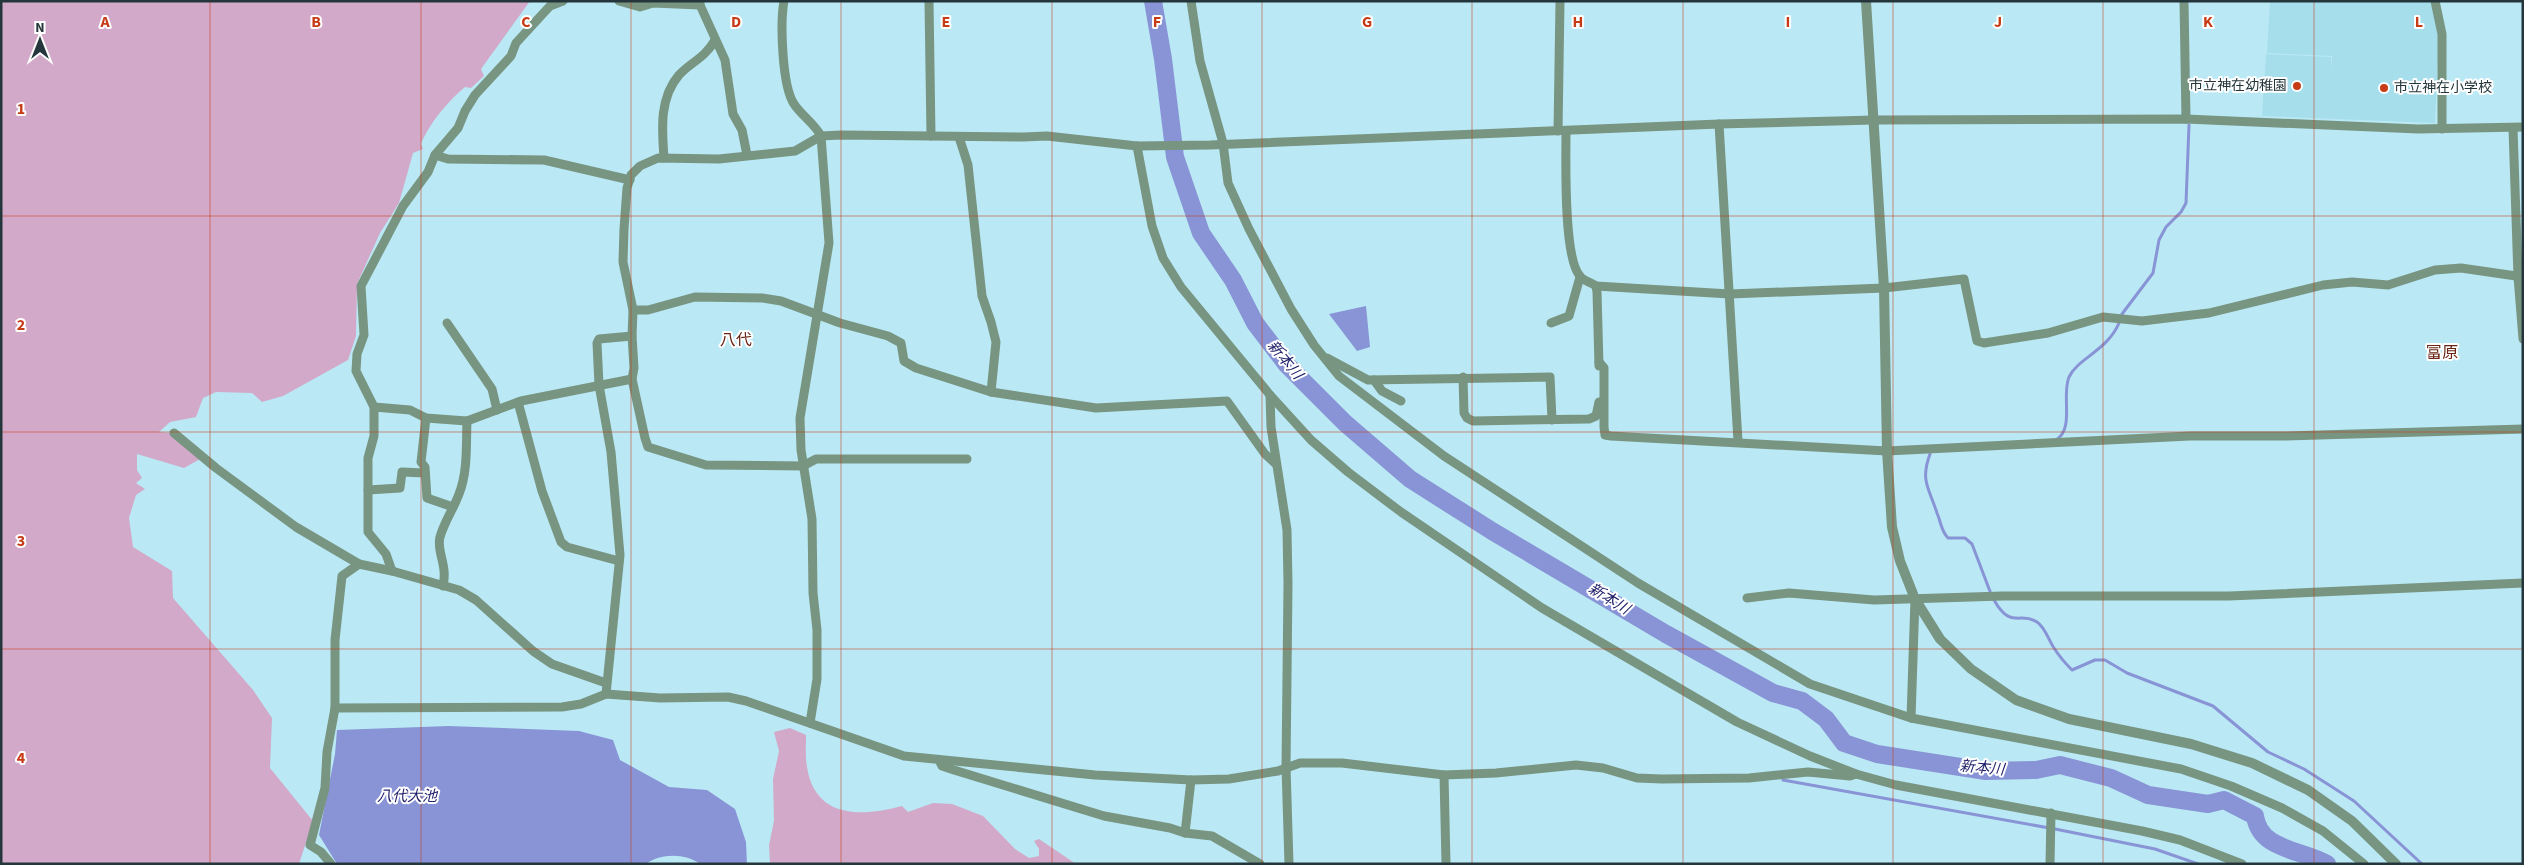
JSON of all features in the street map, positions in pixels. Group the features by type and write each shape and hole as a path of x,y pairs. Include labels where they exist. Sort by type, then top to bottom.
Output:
{"street":[{"path":"392,570 386,554 368,532 368,458 374,436 374,407 356,371 356,354 364,335 361,286 403,206 428,172 435,155 455,132 475,96 511,56 516,43 550,6 563,1"},
{"path":"619,1 640,6 653,3 700,3 725,60 733,114 742,130 747,155"},
{"path":"784,1 781,18 787,85 793,102 821,136 829,243 800,418 803,466 812,519 813,594 817,630 817,678 810,724"},
{"path":"929,1 932,136"},
{"path":"1191,1 1200,61 1223,143 1228,183 1249,229 1291,309 1339,376 1444,456 1638,583 1810,684 1910,718 2181,769 2231,786 2282,808 2324,831 2364,864"},
{"path":"1560,1 1562,131 1566,215 1575,266 1580,277 1596,286 1730,294 1884,288 1964,279 1977,341 1984,343 2048,333 2103,316 2142,321 2209,313 2322,285 2352,282 2388,285 2435,270 2460,268 2520,277"},
{"path":"1866,1 1884,288 1887,451 1892,527 1900,560 1915,598 1940,639 1971,669 2016,700 2069,719 2191,744 2252,763 2308,790 2344,815 2396,864"},
{"path":"2184,1 2186,118"},
{"path":"2434,1 2442,34 2442,129"},
{"path":"664,158 662,127 667,95 679,75 709,52 715,40"},
{"path":"966,459 816,459 803,466 706,465 648,446 632,380 634,368 633,310 623,262 627,188 640,166 658,158 719,159 795,151 821,136 1047,136 1141,146 1874,120 2186,118 2442,129 2523,127"},
{"path":"1719,124 1738,441"},
{"path":"2513,128 2523,339"},
{"path":"959,136 968,165 982,296 996,342 991,392"},
{"path":"1141,146 1152,226 1163,258 1181,287 1270,395 1311,440 1348,472 1452,547 1542,608 1737,722 1767,737 1856,774 1896,785 2051,813 2180,840 2242,864"},
{"path":"435,155 448,158 544,160 630,180"},
{"path":"1551,323 1569,316 1580,277"},
{"path":"1463,377 1464,413 1467,418 1473,421 1589,419 1596,416 1599,409 1599,362 1596,286"},
{"path":"633,310 648,310 695,297 762,298 781,301 888,336 901,343 904,361 916,368 991,392 1106,408 1227,402 1264,454 1276,464"},
{"path":"447,323 492,389 497,410"},
{"path":"606,694 619,561 612,452 599,385 597,343 599,340 632,336"},
{"path":"1324,357 1359,377 1374,380 1550,377 1552,420"},
{"path":"1599,362 1604,368 1606,435 1738,441 1887,451 2190,436 2284,436 2523,429"},
{"path":"374,407 410,410 426,418 467,421 518,402 632,380"},
{"path":"1374,380 1382,390 1401,401"},
{"path":"1270,395 1276,464 1286,530 1288,584 1286,767 1289,864"},
{"path":"518,402 542,491 561,542 567,547 619,561"},
{"path":"426,418 421,462 425,473 427,498 453,507"},
{"path":"444,586 446,574 440,550 440,538 463,480 467,421"},
{"path":"174,433 216,468 296,527 359,564 392,570 459,590 476,600 533,651 552,664 606,683"},
{"path":"368,490 400,488 402,472 425,473"},
{"path":"331,864 321,852 310,845 325,788 327,752 335,708 335,640 342,576 359,564"},
{"path":"1747,598 1789,593 1874,600 1915,598 2229,596 2523,583"},
{"path":"1910,718 1915,598"},
{"path":"335,708 562,707 581,704 606,694 660,698 728,697 746,701 904,756 939,761 1014,765 1104,776 1191,780 1229,779 1278,771 1300,762 1342,763 1444,775 1496,773 1576,765 1592,766 1637,778 1662,779 1749,778 1794,772 1850,776 1856,774"},
{"path":"939,761 942,766 1104,816 1170,828 1185,833 1212,836 1260,864"},
{"path":"1444,775 1446,864"},
{"path":"1185,833 1191,780"},
{"path":"2050,864 2051,813"}],"shaded area":[{"path":"1,1 530,1 481,69 484,76 471,88 465,87 452,99 429,129 421,144 423,149 413,153 399,203 380,233 357,284 356,336 348,360 283,396 262,402 252,393 216,392 203,398 196,417 170,422 159,432 171,433 202,458 184,468 137,454 137,470 142,478 136,483 145,489 136,495 129,518 133,547 172,571 173,598 253,690 272,718 270,768 313,821 299,864 1,864"},
{"name":"市立神在小学校","path":"2270,1 2432,1 2439,34 2435,123 2262,116 2266,54 2331,57 2332,73 2332,56 2267,53"},
{"path":"790,728 806,735 806,763 812,784 820,797 830,805 842,810 856,812 887,810 902,806 908,812 933,803 952,804 983,816 1015,849 1029,858 1039,856 1039,849 1034,841 1039,839 1076,864 770,864 769,845 774,821 773,779 779,751 774,732"}],"water":[{"path":"1366,306 1370,347 1357,351 1329,314"},
{"name":"八代大池","path":"449,726 579,731 613,740 620,760 669,787 707,790 735,809 746,842 747,864 700,864 680,856 666,856 646,864 337,864 319,835 335,754 337,730"}],"waterway":[{"name":"新本川","path":"1153,1 1163,59 1175,157 1201,233 1233,280 1255,323 1287,365 1345,423 1410,479 1492,531 1666,634 1773,693 1802,701 1826,719 1844,743 1877,754 1986,771 2036,770 2060,765 2111,778 2148,795 2208,804 2224,800 2255,816 2259,827 2273,843 2327,864"},
{"path":"2122,314 2153,273 2159,240 2166,227 2181,212 2186,203 2189,125"},
{"path":"2056,440 2062,435 2065,428 2066,393 2069,377 2079,364 2107,341 2119,323"},
{"path":"1930,454 1926,478 1942,529 1948,538 1965,538 1972,544 1991,594"},
{"path":"1994,600 2006,615 2015,618 2031,619 2040,624 2058,654 2072,670 2095,660 2105,660 2127,673 2213,706 2268,752 2304,769 2354,801 2422,864"},
{"path":"1783,780 2155,849 2198,864"}],"place":[{"name":"市立神在幼稚園","path":"2297,86"},
{"name":"市立神在小学校","path":"2384,88"}],"district":[{"name":"八代","path":"736,340"},
{"name":"富原","path":"2442,353"}]}
